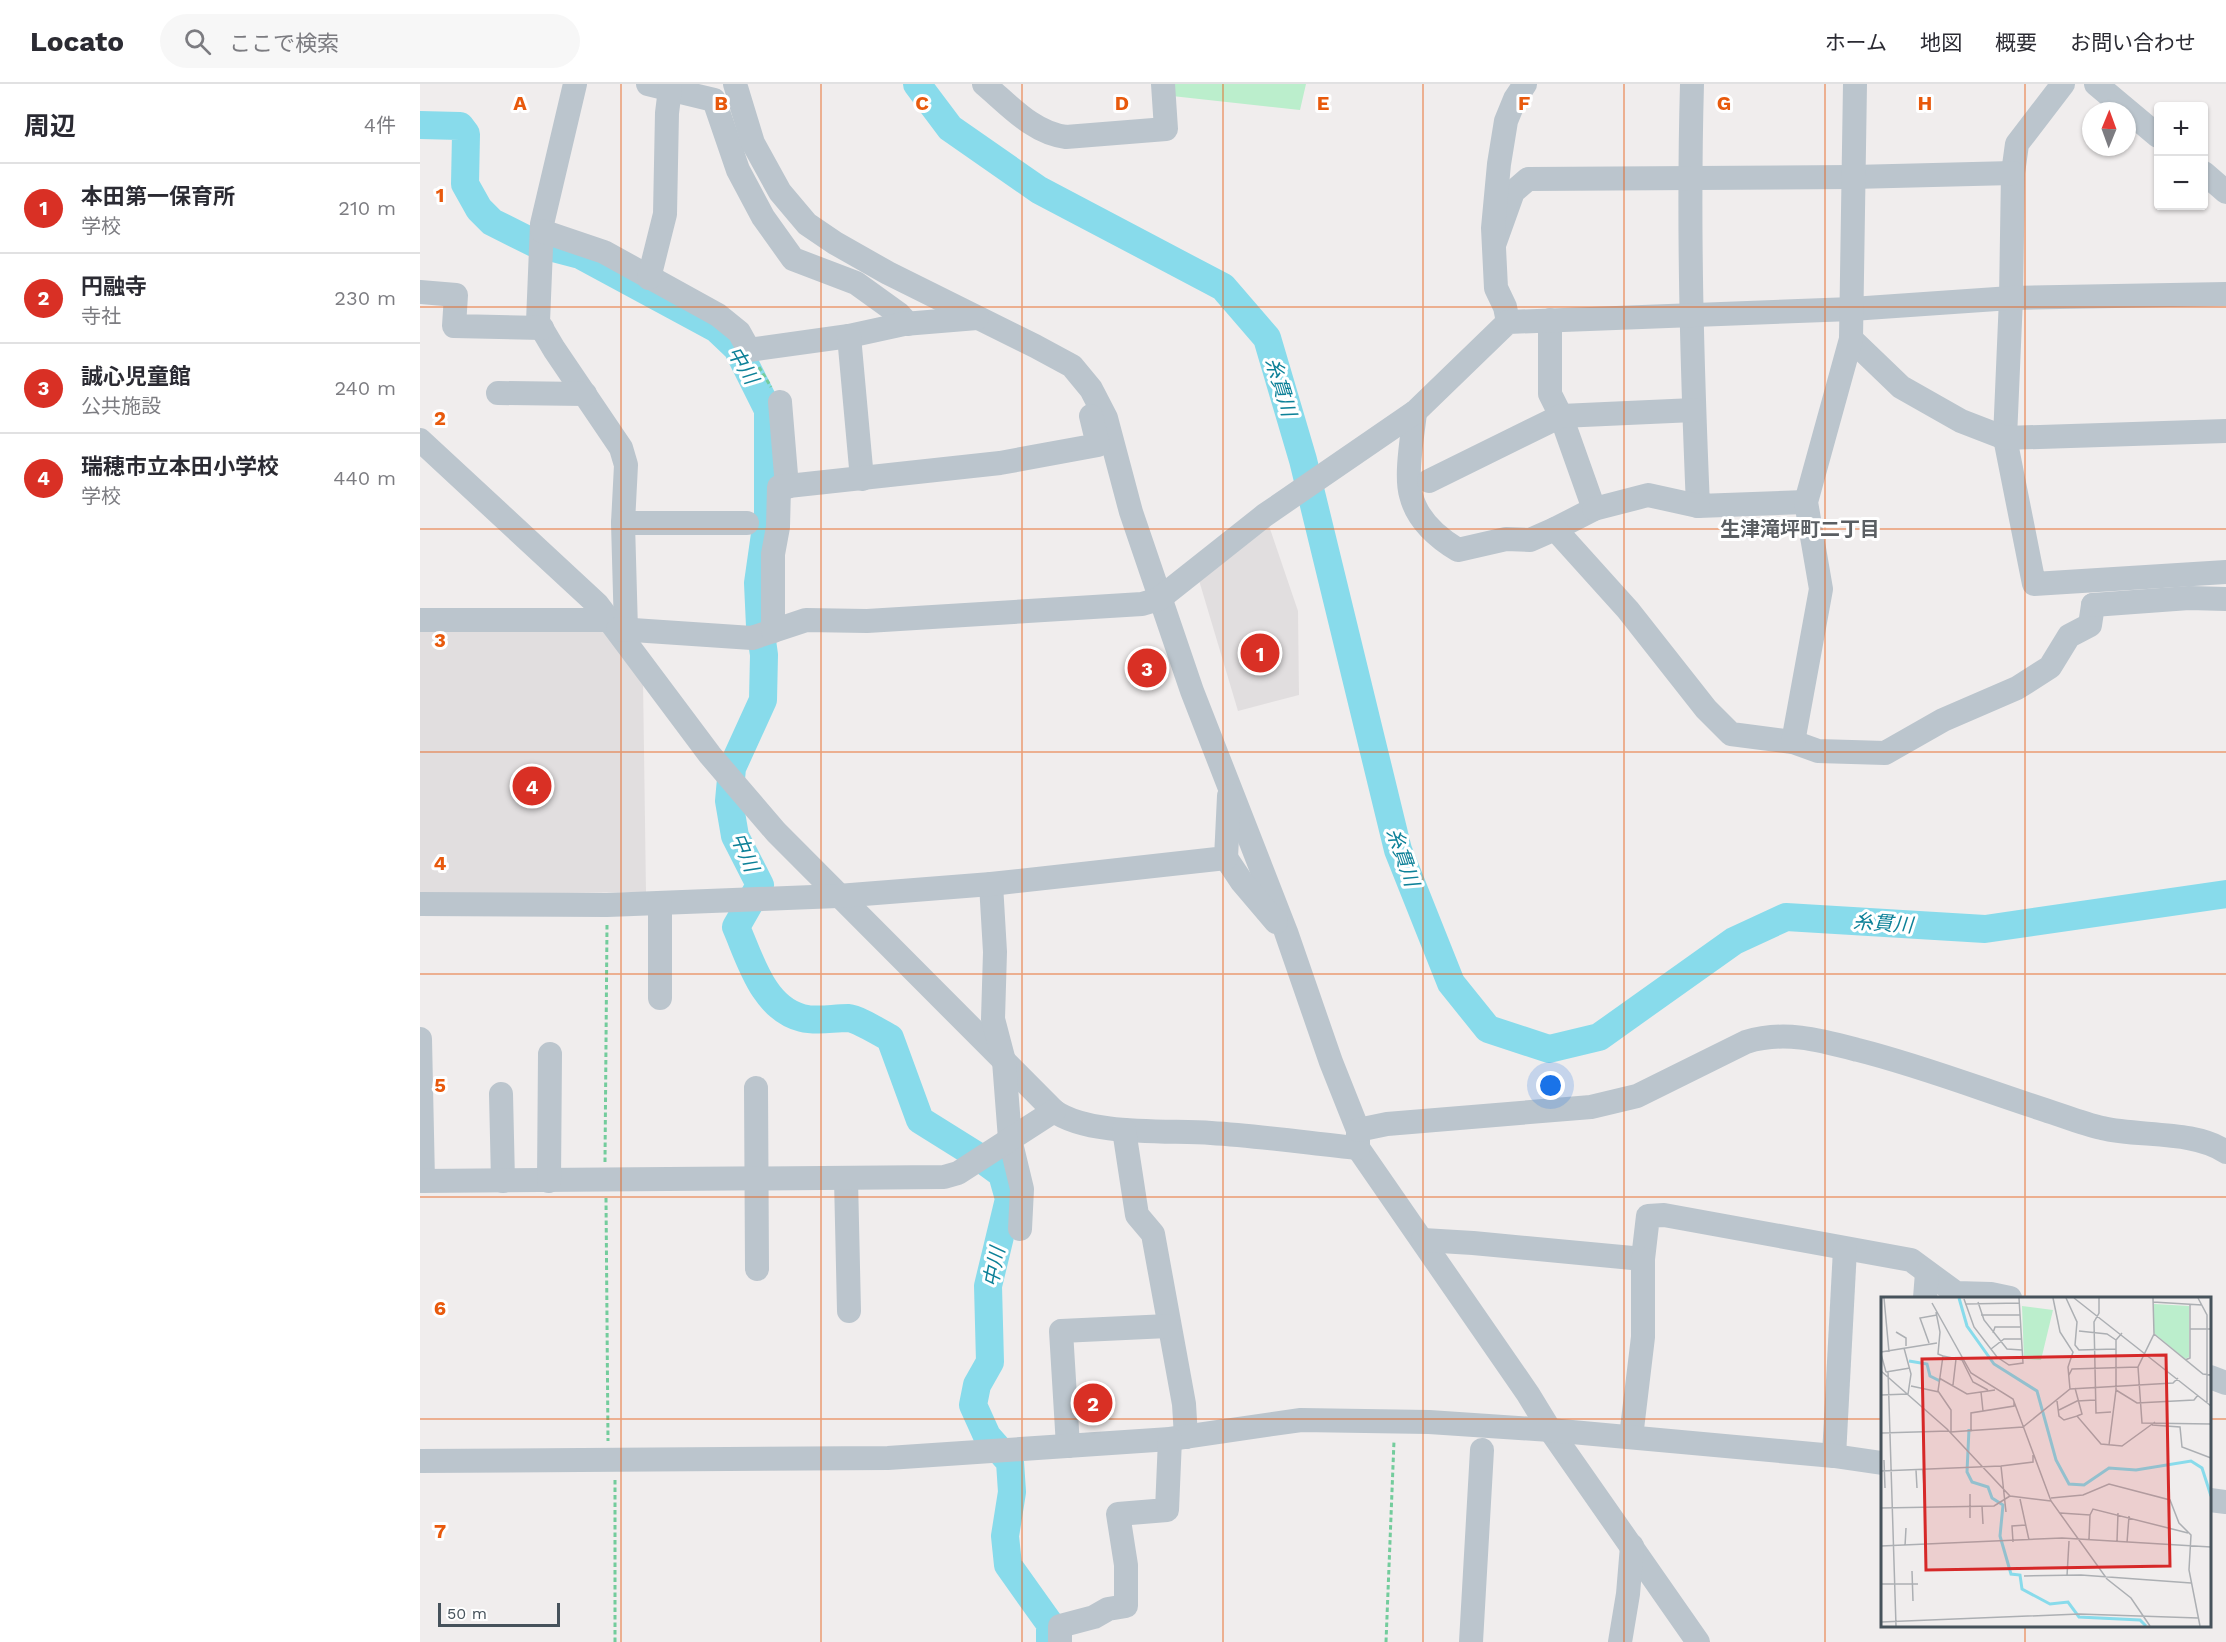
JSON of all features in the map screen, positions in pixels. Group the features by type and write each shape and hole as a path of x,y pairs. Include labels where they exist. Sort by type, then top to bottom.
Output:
{"street":[{"path":"575,84 542,231 538,322 621,448 626,465 618,626"},
{"path":"735,84 753,143 780,192 807,224 888,273 1072,366 1091,389 1106,418 1131,512 1159,599 1286,932 1358,1139 1550,1430 1698,1642"},
{"path":"984,84 1033,126 1054,136 1066,138 1166,129 1163,84"},
{"path":"1508,322 1505,307 1496,288 1493,228 1506,121 1515,99 1525,84"},
{"path":"1692,84 1690,315 1698,506"},
{"path":"1793,742 1821,589 1806,502 1851,339 1855,84"},
{"path":"2063,84 2017,144 2013,173 2005,438 2034,584 2149,575 2226,572"},
{"path":"2096,84 2154,133"},
{"path":"649,278 665,214 667,113 659,87"},
{"path":"659,87 714,100 738,170 763,217 793,259 856,283 899,314 908,324"},
{"path":"1494,245 1513,192 1528,179 1853,177 2013,173"},
{"path":"2208,176 2226,192"},
{"path":"542,231 604,252 718,315 739,332 749,350 849,336 908,324 977,318"},
{"path":"420,292 456,295 454,326 542,328"},
{"path":"420,620 766,633 806,620 867,621 1142,604 1159,599 1265,515 1415,412 1508,322 1852,309 2011,298 2226,294"},
{"path":"1550,320 1550,394 1561,416 1594,509"},
{"path":"849,336 862,479"},
{"path":"1851,339 1901,387 1961,421 2005,438 2226,431"},
{"path":"498,393 585,394"},
{"path":"780,402 787,487"},
{"path":"766,633 773,554 778,527 779,487 1000,463 1098,445 1089,406 1098,402"},
{"path":"1430,480 1561,416 1694,410"},
{"path":"1415,412 1409,478 1411,496 1426,524 1443,541 1458,550 1506,539 1530,540 1594,509 1648,495 1698,506 1806,502"},
{"path":"420,440 541,550 618,626 639,663 710,755 776,832 1054,1111 1067,1120 1124,1130 1358,1139 1387,1125 1591,1107 1636,1096 1746,1041 1765,1036 1789,1035 1892,1059 2103,1129 2143,1132 2192,1140 2216,1145 2226,1152"},
{"path":"623,524 747,524"},
{"path":"1555,529 1628,610 1706,709 1731,734 1793,742 1818,751 1885,753 1943,720 2017,688 2050,667 2069,636 2091,625 2094,605"},
{"path":"2094,605 2149,575"},
{"path":"2094,605 2189,598 2226,599"},
{"path":"1230,788 1226,858 1262,907 1286,932"},
{"path":"420,904 660,903 838,896 991,884 1226,858"},
{"path":"991,884 994,952 993,1019 1004,1061 1010,1139 1022,1189 1020,1229"},
{"path":"660,903 660,998"},
{"path":"420,1039 422,1181 944,1177 958,1173 1054,1111"},
{"path":"549,1181 550,1054"},
{"path":"756,1088 757,1269"},
{"path":"501,1094 503,1181"},
{"path":"1060,1642 1060,1626 1094,1617 1108,1609 1125,1606 1126,1565 1118,1514 1167,1510 1184,1404 1153,1234 1137,1215 1124,1130"},
{"path":"846,1179 849,1311"},
{"path":"1631,1437 1643,1337 1643,1259 1648,1216 1664,1215 1911,1260 1956,1293 1991,1294 2002,1297"},
{"path":"1423,1240 1643,1259"},
{"path":"1834,1456 1845,1249"},
{"path":"1925,1297 1927,1273"},
{"path":"1068,1446 1061,1330 1168,1326"},
{"path":"2211,1377 2226,1383"},
{"path":"420,1461 888,1458 1178,1438 1301,1420 1395,1421 1550,1430 1834,1456 1881,1463"},
{"path":"1471,1642 1482,1450"},
{"path":"2211,1500 2226,1502"},
{"path":"1620,1642 1628,1594 1632,1546"}],"path":[{"path":"749,350 780,402"},
{"path":"1386,1642 1395,1421"},
{"path":"615,1460 615,1642"}],"shaded area":[{"path":"1268,523 1298,611 1299,695 1238,711 1198,577"},
{"path":"605,625 643,680 646,892 420,895 420,627"}],"green space":[{"path":"1172,84 1306,84 1300,110 1172,96"}],"waterway":[{"name":"糸貫川","path":"917,84 950,128 1039,190 1223,287 1267,338 1303,460 1398,850 1451,983 1488,1029 1549,1049 1599,1037 1734,941 1786,917 1985,929 2226,894"},
{"name":"中川","path":"420,125 460,126 466,134 465,184 479,209 492,222 534,243 580,255 717,329 737,348 768,410 768,513 758,583 764,655 763,700 732,768 729,801 735,836 760,885 736,927 760,981 777,1004 789,1013 802,1018 853,1019 890,1038 920,1120 1002,1174 1009,1199 988,1286 990,1362 977,1385 973,1405 987,1436 1010,1462 1012,1492 1005,1536 1008,1565 1050,1624 1050,1642"}],"place":[{"name":"本田第一保育所","path":"1260,653"},
{"name":"誠心児童館","path":"1147,668"},
{"name":"瑞穂市立本田小学校","path":"532,786"},
{"name":"円融寺","path":"1093,1403"}],"district":[{"name":"生津滝坪町二丁目","path":"1800,529"}]}
